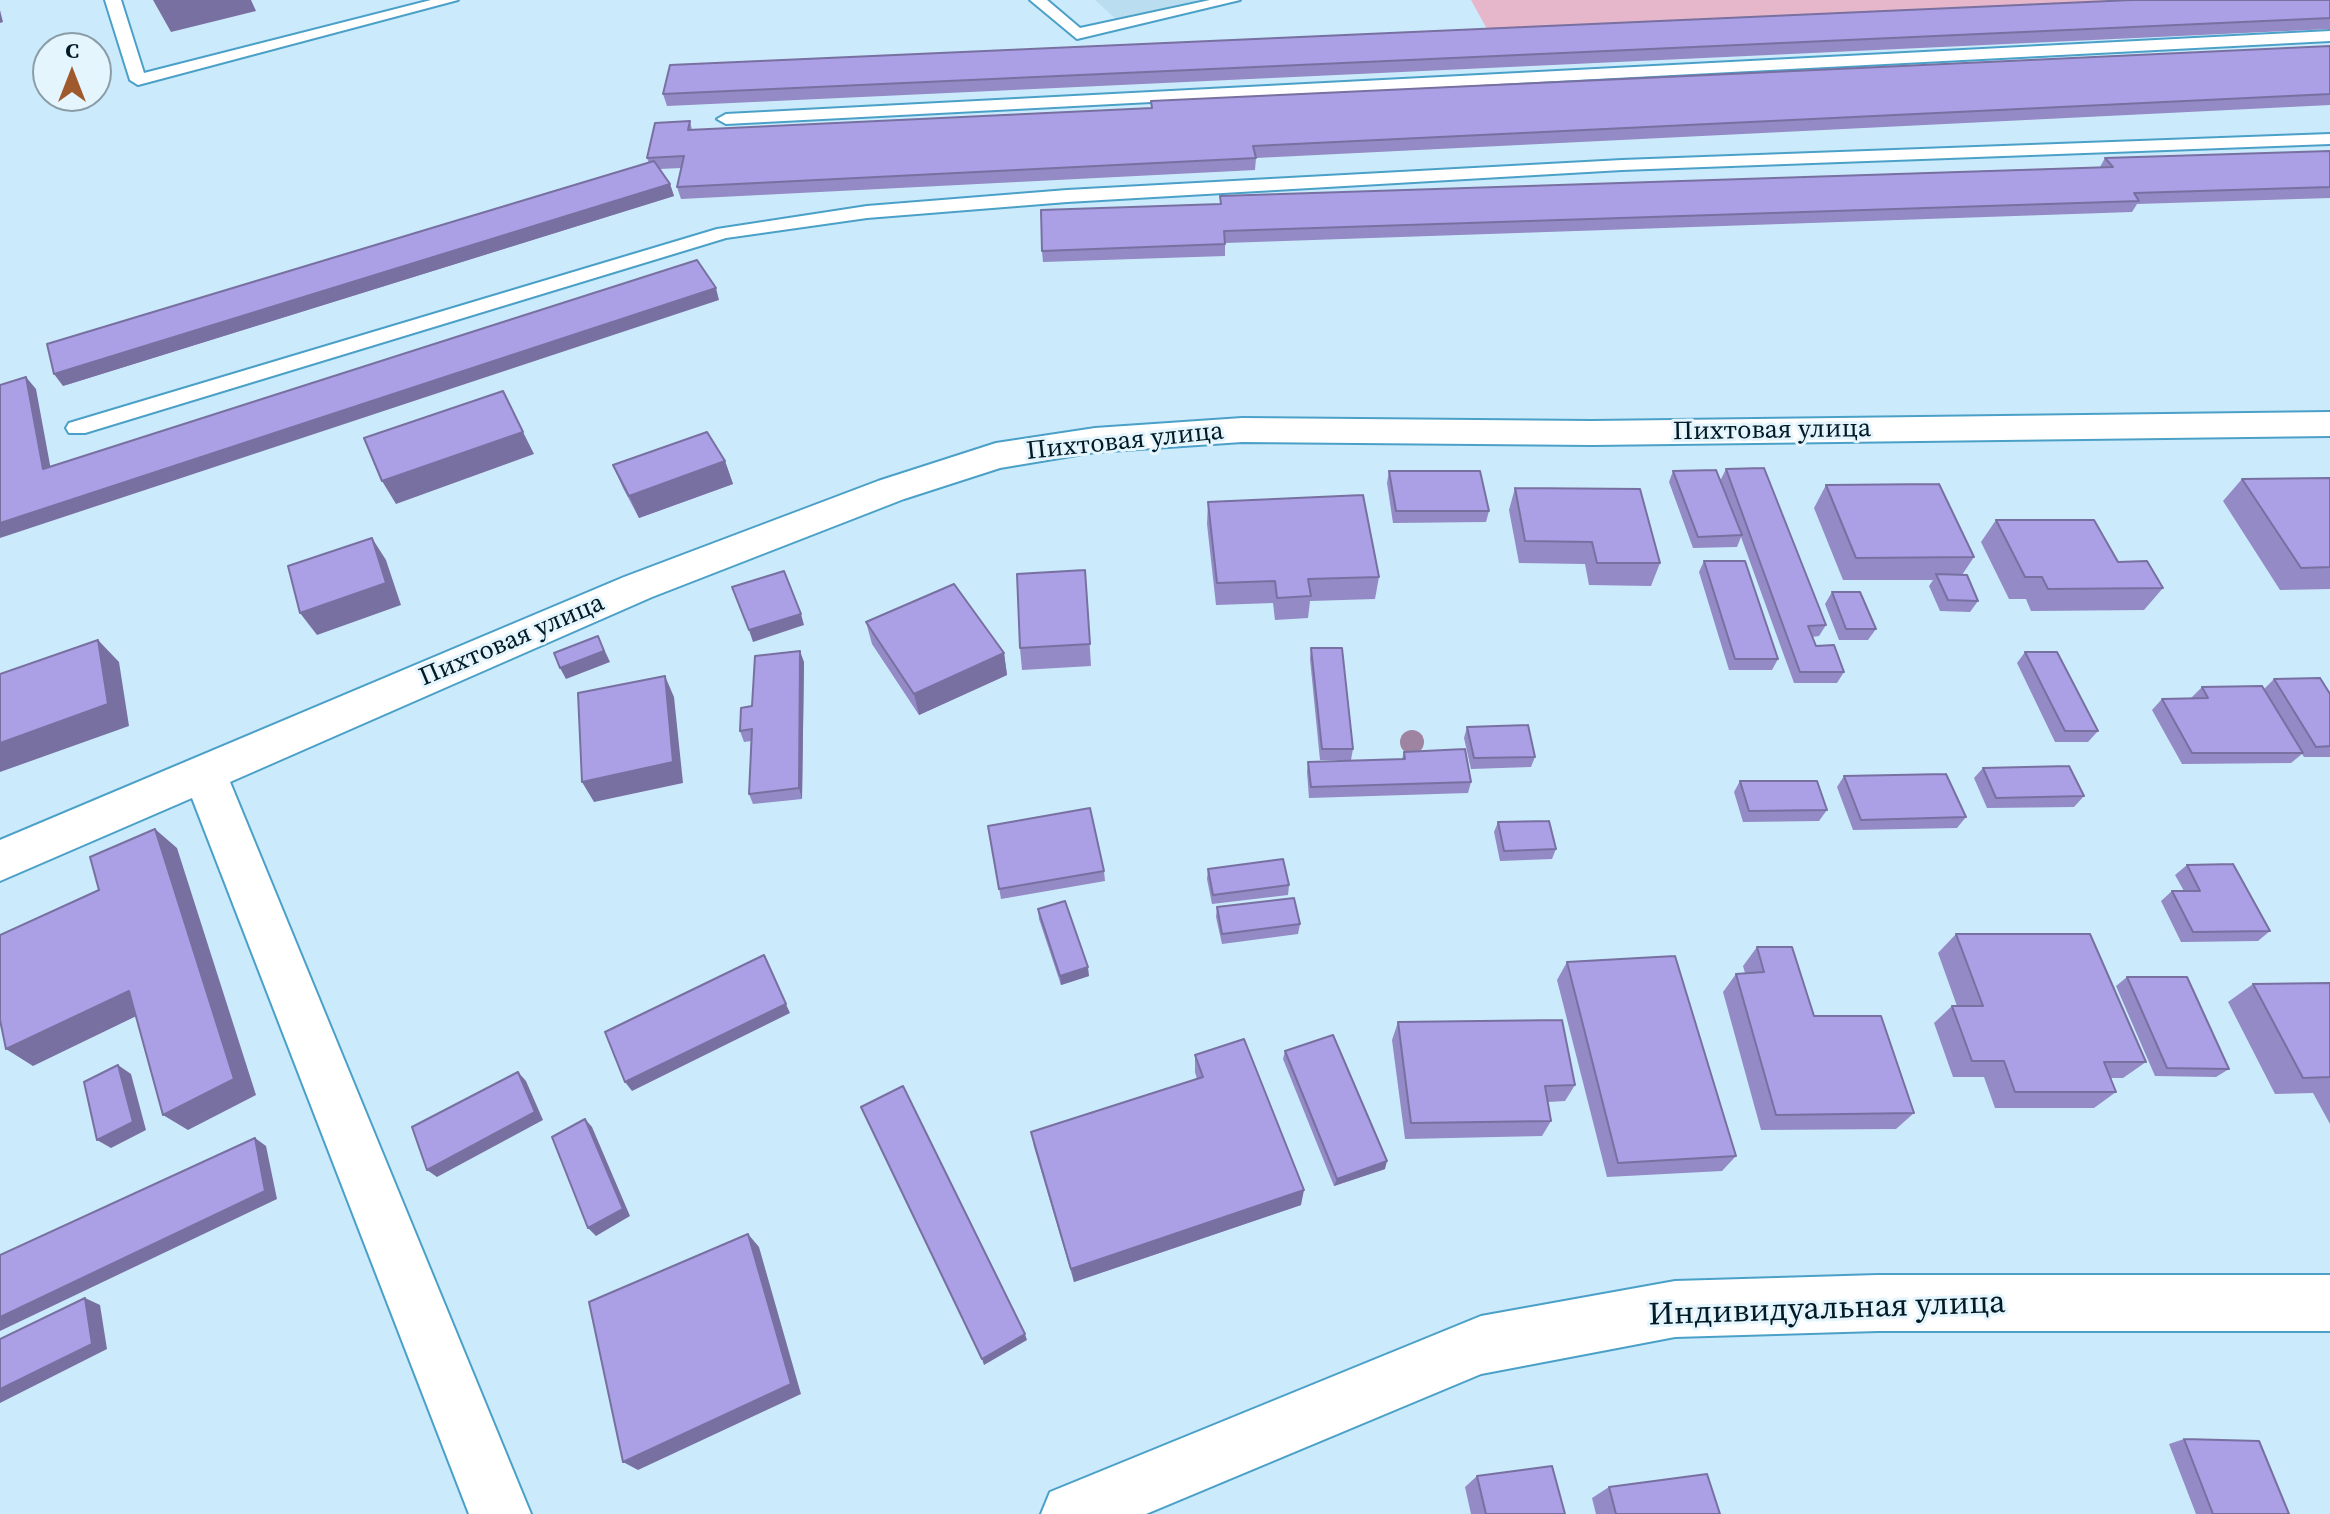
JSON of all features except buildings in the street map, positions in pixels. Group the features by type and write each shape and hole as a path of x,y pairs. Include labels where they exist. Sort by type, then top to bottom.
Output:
{"street":[{"name":"Пихтовая улица","path":"0,861 638,587 891,490 996,456 1095,440 1242,430 1592,433 2330,424"},
{"path":"204,773 500,1514"},
{"name":"Индивидуальная улица","path":"1072,1514 1481,1345 1675,1309 1878,1303 2330,1303"}],"lane":[{"path":"113,0 138,80 450,0"},
{"path":"1038,0 1077,34 1232,0"},
{"path":"726,119 2330,36"},
{"path":"77,428 724,233 867,212 1067,196 1622,165 2330,139"}],"shaded area":[{"path":"1095,0 1199,0 1116,19"},
{"path":"1471,0 2330,0 2330,2 1493,40"}]}
